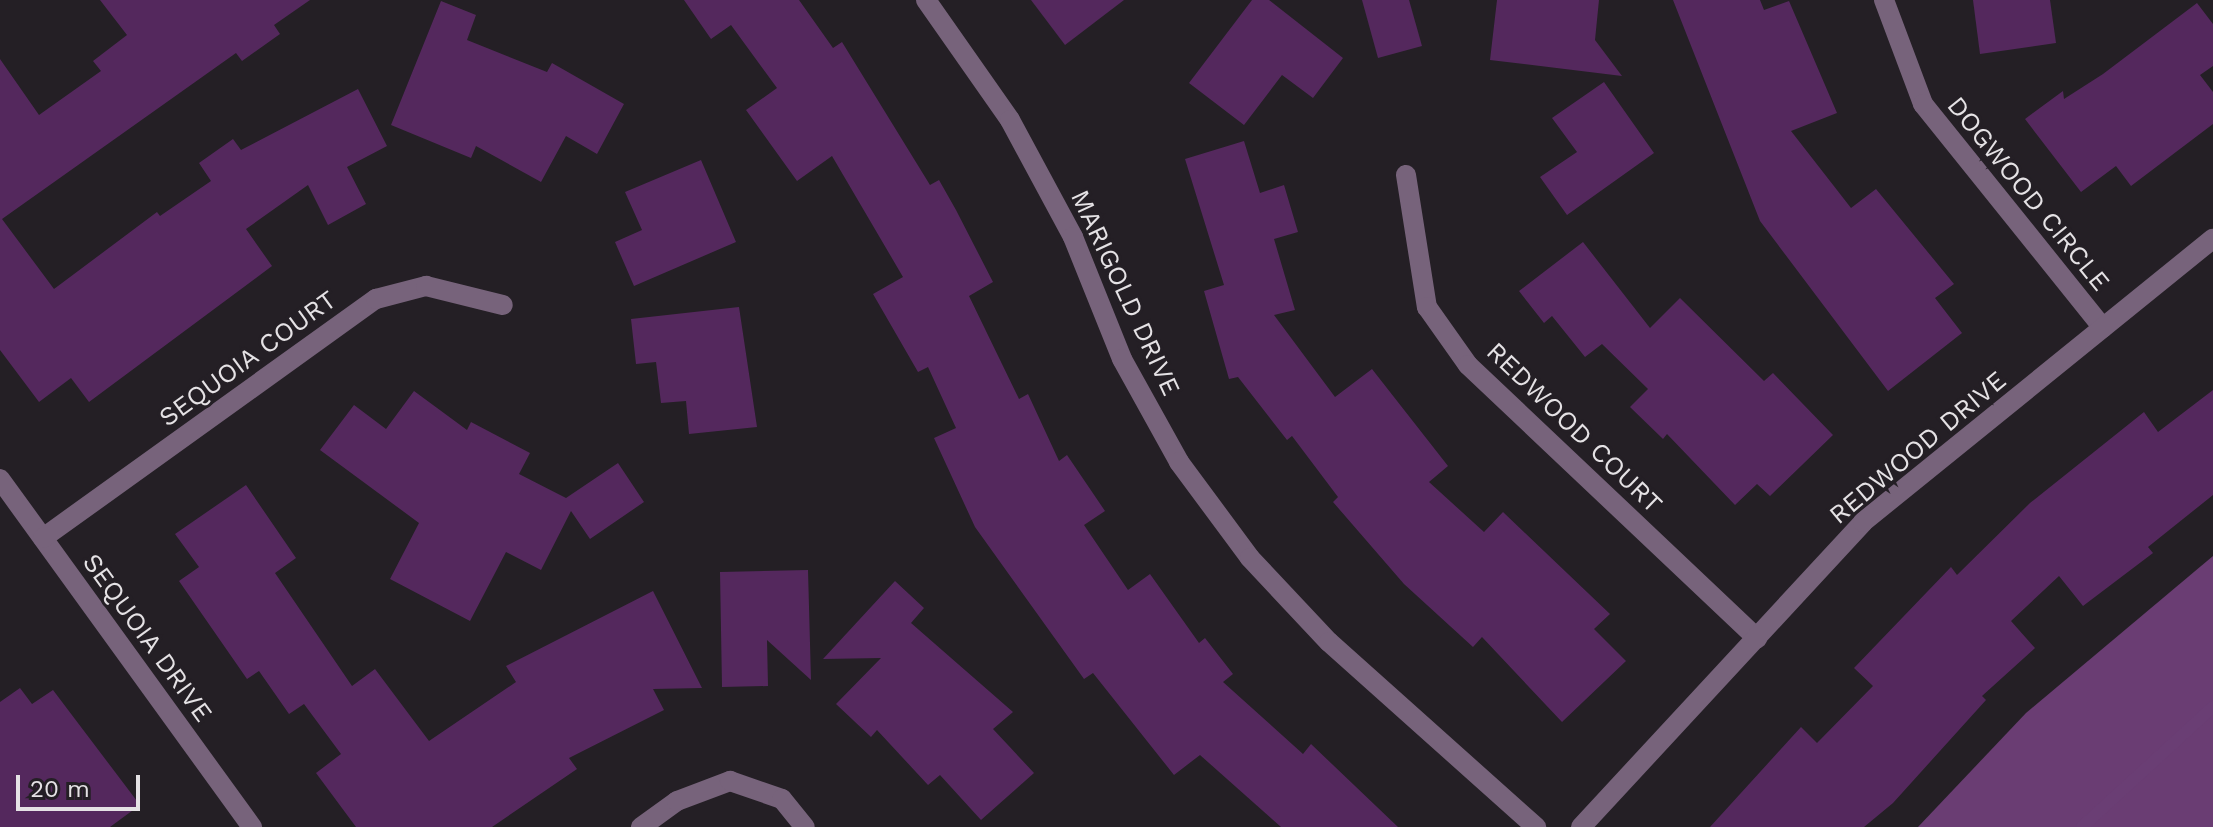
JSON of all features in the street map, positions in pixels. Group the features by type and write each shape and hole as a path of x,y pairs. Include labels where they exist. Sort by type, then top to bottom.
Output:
{"street":[{"name":"MARIGOLD DRIVE","path":"926,0 1010,120 1073,237 1122,359 1179,462 1241,546 1329,642 1536,827"},
{"name":"DOGWOOD CIRCLE","path":"1884,0 1923,104 1973,174 2103,328"},
{"name":"REDWOOD COURT","path":"1406,175 1427,307 1468,365 1757,638"},
{"name":"REDWOOD DRIVE","path":"1581,827 1863,522 2213,239"},
{"name":"SEQUOIA COURT","path":"43,538 376,299 426,286 503,305"},
{"name":"SEQUOIA DRIVE","path":"0,479 252,827"},
{"path":"641,827 677,801 730,781 782,799 805,827"}],"shaded area":[{"path":"2213,556 2213,827 1918,827 2026,713"}],"building":[{"path":"100,0 310,0 274,25 280,34 242,61 236,53 2,219 54,289 157,212 160,216 211,181 199,163 233,139 241,150 358,89 387,146 347,167 366,204 328,225 308,185 246,229 272,266 89,402 71,378 39,402 0,350 0,59 39,115 101,71 93,61 127,35"},
{"path":"684,0 799,0 833,48 842,42 930,185 939,180 956,210 993,282 969,296 1019,399 1028,394 1059,461 1067,455 1105,511 1084,525 1128,590 1150,574 1199,643 1205,638 1233,674 1223,682 1303,754 1311,744 1398,827 1281,827 1200,755 1174,775 1093,673 1084,679 975,527 934,438 956,428 928,367 918,372 873,294 903,277 832,156 797,181 746,110 777,88 731,25 711,39"},
{"path":"1031,0 1124,0 1065,45"},
{"path":"1252,0 1269,0 1343,58 1313,98 1282,75 1244,125 1189,83"},
{"path":"1362,0 1409,0 1422,46 1378,58"},
{"path":"1497,0 1599,0 1595,40 1622,76 1490,60"},
{"path":"1673,0 1760,0 1764,10 1789,1 1837,113 1791,131 1851,208 1876,189 1954,284 1935,298 1962,333 1888,391 1760,221"},
{"path":"1973,0 2050,0 2056,43 1980,54"},
{"path":"441,1 476,15 467,40 547,72 552,63 624,104 597,154 566,136 541,182 476,146 471,158 391,125"},
{"path":"2197,3 2213,24 2213,66 2200,75 2213,92 2213,124 2131,186 2116,166 2081,192 2025,119 2063,91 2064,99 2103,74"},
{"path":"1604,82 1654,153 1567,215 1540,177 1577,152 1552,118"},
{"path":"1244,141 1260,193 1284,185 1298,232 1274,239 1295,310 1274,315 1335,397 1372,369 1448,466 1429,482 1484,532 1503,512 1610,614 1594,629 1626,661 1562,722 1482,637 1473,647 1404,584 1333,502 1338,497 1292,436 1287,440 1238,377 1229,379 1204,291 1224,285 1185,159"},
{"path":"701,160 736,242 634,286 615,242 642,230 625,192"},
{"path":"1583,242 1650,328 1680,298 1764,381 1773,373 1833,435 1770,496 1757,484 1735,505 1667,434 1663,439 1630,407 1648,389 1602,344 1585,357 1552,316 1544,323 1519,291"},
{"path":"739,307 757,427 689,434 686,401 661,403 656,362 636,364 631,319"},
{"path":"2213,390 2213,495 2148,547 2153,553 2083,606 2059,576 2011,621 2035,648 1982,696 1986,700 1893,803 1864,827 1710,827 1801,727 1817,743 1873,686 1854,668 1951,567 1957,575 2030,503 2144,412 2158,432"},
{"path":"414,391 467,430 471,422 530,453 519,474 566,498 618,463 644,502 590,539 571,511 541,570 506,552 470,621 390,579 419,523 320,450 354,405 386,429"},
{"path":"246,485 296,558 275,573 352,686 375,669 429,741 516,682 506,666 653,591 702,688 653,689 664,710 569,758 577,769 492,827 356,827 316,773 341,754 304,704 289,714 259,671 247,679 179,581 199,567 175,534"},
{"path":"808,570 811,680 767,640 768,686 722,687 720,572"},
{"path":"895,581 924,608 911,623 1013,712 993,729 1034,773 981,820 940,775 928,785 877,730 871,737 836,704 881,658 823,659"},
{"path":"20,688 32,704 53,690 140,805 110,827 0,827 0,702"}],"waterway":[{"path":"2082,827 2213,707"}]}
